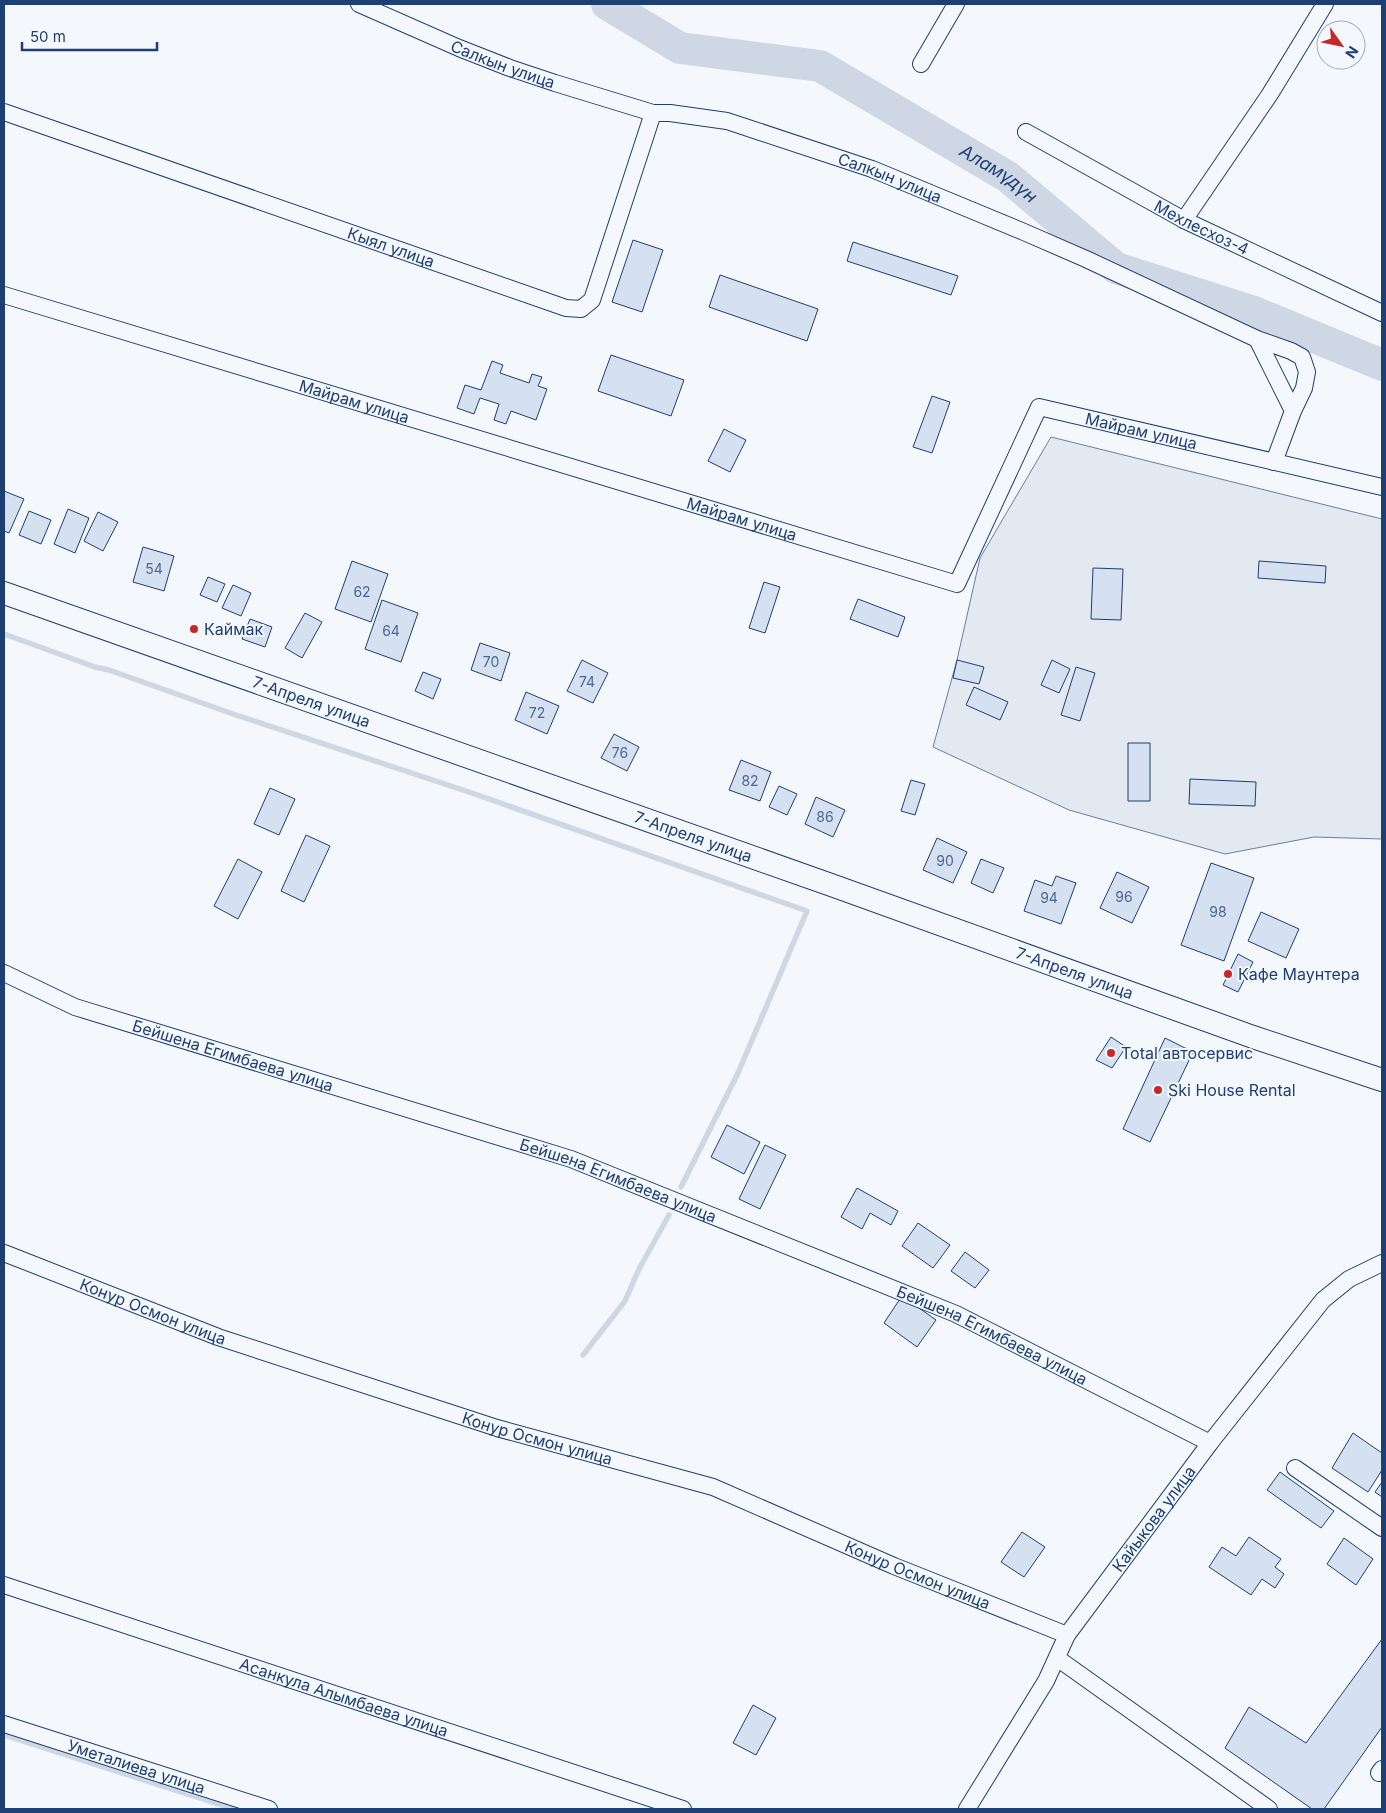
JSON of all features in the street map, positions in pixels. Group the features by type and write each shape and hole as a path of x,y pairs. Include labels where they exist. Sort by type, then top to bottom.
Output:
{"main road":[{"name":"7-Апреля улица","path":"4,592 1253,1037 1382,1080"}],"street":[{"name":"Салкын улица","path":"359,4 510,68 653,113 670,113 727,122 872,169 1086,259 1257,339 1291,351 1302,358 1307,372 1304,388 1293,410 1274,462"},
{"path":"921,64 956,4"},
{"path":"1184,220 1270,94 1325,4"},
{"name":"Кыял улица","path":"4,112 566,308 581,309 592,300 653,113"},
{"name":"Мехлесхоз-4","path":"1026,132 1184,220 1382,313"},
{"name":"Майрам улица","path":"4,296 957,584 1040,407 1382,487"},
{"path":"1257,339 1293,410"},
{"name":"Бейшена Егимбаева улица","path":"4,973 75,1007 571,1159 956,1314 1210,1442"},
{"name":"Конур Осмон улица","path":"4,1253 218,1338 497,1428 713,1487 894,1566 1067,1635"},
{"name":"Кайыкова улица","path":"967,1809 1046,1681 1067,1635 1210,1442 1323,1300 1349,1279 1382,1263"},
{"path":"1295,1468 1382,1528"},
{"name":"Асанкула Алымбаева улица","path":"4,1585 683,1809"},
{"path":"1056,1658 1269,1809"},
{"name":"Уметалиева улица","path":"4,1724 270,1809"}],"shaded area":[{"path":"1051,437 1382,519 1382,839 1314,837 1225,854 1069,810 933,747 957,660 980,558"}],"building":[{"path":"633,240 663,250 642,312 612,302"},
{"path":"853,242 958,276 951,295 847,261"},
{"path":"720,275 818,309 807,341 709,307"},
{"path":"611,355 684,380 671,416 598,391"},
{"path":"492,361 503,365 500,373 529,383 532,374 542,377 538,386 547,389 536,420 511,411 506,424 494,420 499,404 480,398 474,414 457,408 465,385 481,390"},
{"path":"932,396 950,402 932,453 913,447"},
{"path":"724,429 746,440 730,472 708,461"},
{"path":"4,491 24,499 9,533 4,531"},
{"path":"68,509 89,518 75,553 54,544"},
{"path":"29,511 51,520 41,544 19,535"},
{"path":"98,512 118,522 103,551 84,541"},
{"path":"143,547 174,556 164,591 133,582"},
{"path":"352,561 388,574 371,622 335,609"},
{"path":"1259,561 1326,566 1325,583 1258,578"},
{"path":"1093,568 1123,569 1121,620 1091,619"},
{"path":"208,577 225,584 217,602 200,595"},
{"path":"764,582 780,587 765,633 749,628"},
{"path":"233,585 251,593 241,616 222,608"},
{"path":"858,599 905,617 898,637 850,619"},
{"path":"382,600 418,613 401,662 365,649"},
{"path":"305,613 322,622 302,658 285,648"},
{"path":"250,619 272,627 265,647 242,639"},
{"path":"480,643 510,653 501,681 471,670"},
{"path":"582,660 608,673 593,703 567,691"},
{"path":"957,660 984,667 979,684 953,678"},
{"path":"1052,660 1070,669 1059,693 1041,685"},
{"path":"1076,667 1095,673 1080,721 1061,715"},
{"path":"423,672 441,679 433,699 415,691"},
{"path":"974,687 1008,702 1000,720 966,705"},
{"path":"526,692 559,706 547,734 515,720"},
{"path":"614,734 639,747 627,771 601,758"},
{"path":"1128,743 1150,743 1150,801 1128,801"},
{"path":"741,760 771,772 760,801 729,790"},
{"path":"1190,779 1256,782 1255,806 1189,804"},
{"path":"911,780 925,784 915,815 901,811"},
{"path":"779,786 797,794 787,815 769,807"},
{"path":"270,788 295,799 279,835 254,824"},
{"path":"816,797 845,810 833,837 805,824"},
{"path":"306,835 330,846 304,902 281,891"},
{"path":"937,838 967,852 953,883 923,870"},
{"path":"238,859 262,872 238,919 214,906"},
{"path":"981,859 1004,868 993,893 971,883"},
{"path":"1211,863 1254,878 1224,961 1181,945"},
{"path":"1117,872 1149,887 1132,923 1100,908"},
{"path":"1056,876 1076,883 1061,924 1024,911 1035,880 1052,886"},
{"path":"1261,912 1299,929 1286,958 1248,941"},
{"path":"1238,954 1253,962 1238,992 1223,985"},
{"name":"Total автосервис","path":"1111,1037 1126,1047 1112,1068 1096,1060"},
{"name":"Ski House Rental","path":"1165,1038 1193,1052 1150,1142 1123,1129"},
{"path":"727,1125 760,1142 744,1174 711,1157"},
{"path":"765,1145 786,1155 760,1209 739,1199"},
{"path":"857,1188 898,1211 891,1225 870,1213 862,1229 841,1217"},
{"path":"918,1223 950,1245 933,1268 902,1246"},
{"path":"965,1252 989,1270 975,1288 951,1271"},
{"path":"902,1296 936,1320 917,1347 884,1323"},
{"path":"1353,1433 1382,1453 1382,1470 1368,1492 1332,1468"},
{"path":"1280,1472 1334,1511 1321,1528 1267,1490"},
{"path":"1382,1482 1382,1497 1375,1492"},
{"path":"1022,1532 1045,1547 1024,1577 1001,1562"},
{"path":"1249,1537 1281,1559 1275,1567 1284,1574 1275,1588 1262,1579 1251,1595 1209,1567 1222,1547 1236,1556"},
{"path":"1344,1538 1373,1559 1356,1585 1327,1564"},
{"path":"1382,1639 1382,1727 1324,1809 1312,1809 1225,1748 1249,1707 1306,1743"},
{"path":"753,1705 776,1718 756,1755 733,1743"}],"waterway":[{"name":"Аламүдүн","path":"607,4 680,48 820,66 1008,177 1116,268 1254,312 1382,365"},
{"path":"4,634 236,715 469,792 807,911 738,1073 681,1187"},
{"path":"583,1355 625,1301 639,1269 669,1215"},
{"path":"4,1735 234,1809"}],"place":[{"name":"Каймак","path":"194,629"},
{"name":"Кафе Маунтера","path":"1228,974"},
{"name":"Total автосервис","path":"1111,1053"},
{"name":"Ski House Rental","path":"1158,1090"}]}
